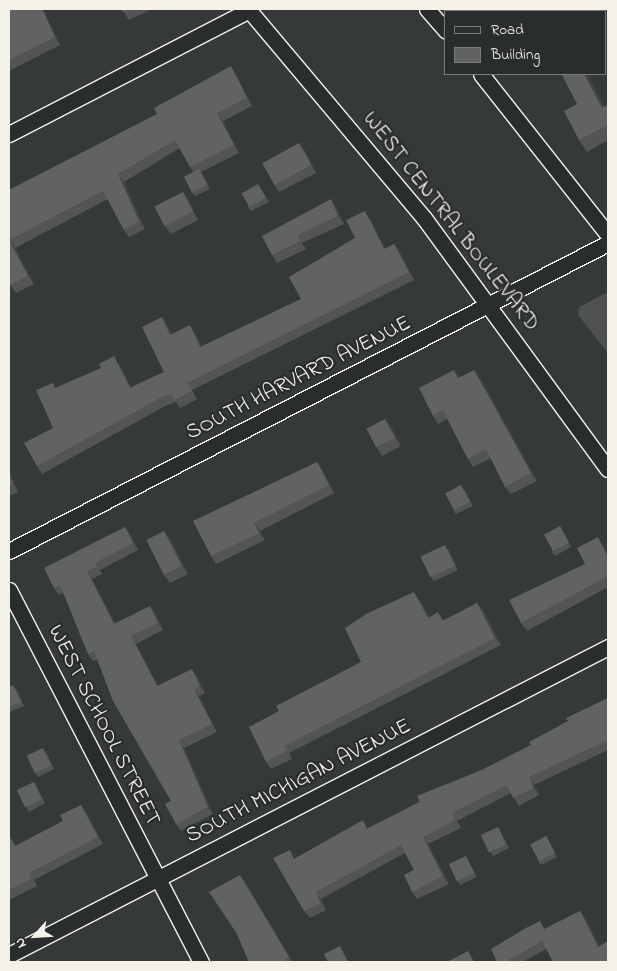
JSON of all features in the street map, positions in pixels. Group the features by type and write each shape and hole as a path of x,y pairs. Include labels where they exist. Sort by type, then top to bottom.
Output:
{"street":[{"path":"9,134 249,9"},
{"name":"WEST CENTRAL BOULEVARD","path":"249,9 370,151 490,305 608,469"},
{"path":"427,9 444,29"},
{"path":"482,75 608,235"},
{"name":"SOUTH HARVARD AVENUE","path":"9,551 608,243"},
{"name":"WEST SCHOOL STREET","path":"9,590 200,962"},
{"name":"SOUTH MICHIGAN AVENUE","path":"9,955 608,647"}],"shaded area":[{"path":"608,292 608,353 578,315 579,307"}],"building":[{"path":"9,9 42,9 55,37 9,60"},
{"path":"231,66 247,98 217,113 234,145 190,167 175,140 118,174 139,221 124,230 103,191 9,240 9,190 157,114 154,108"},
{"path":"562,75 585,75 602,108 608,105 608,125 579,140 564,111 577,104"},
{"path":"299,143 311,165 274,185 262,163"},
{"path":"199,169 207,185 192,193 184,177"},
{"path":"258,184 266,198 250,207 242,194"},
{"path":"183,192 193,212 164,226 154,207"},
{"path":"331,199 338,216 297,235 300,241 272,255 262,236"},
{"path":"365,211 384,249 394,244 409,272 187,383 192,391 174,400 172,394 162,397 37,466 24,443 53,428 36,390 53,383 55,388 101,368 99,364 114,356 130,388 164,372 142,327 162,317 170,335 190,325 200,347 301,299 289,277 355,238 346,220"},
{"path":"9,240 28,276 10,285 9,282"},
{"path":"454,370 458,378 474,370 531,473 505,487 486,449 468,459 443,410 433,416 419,388"},
{"path":"385,419 395,438 376,447 366,429"},
{"path":"317,462 329,485 254,523 259,533 211,556 193,521"},
{"path":"9,475 13,484 9,486"},
{"path":"461,485 470,502 454,510 445,493"},
{"path":"560,526 569,543 553,551 544,534"},
{"path":"125,527 133,543 95,563 97,567 87,571 114,624 150,606 158,623 131,636 157,686 192,669 200,686 194,689 212,724 179,740 208,807 176,824 165,804 171,801 113,701 94,651 88,654 60,585 54,588 44,568"},
{"path":"164,531 182,566 164,575 146,540"},
{"path":"598,537 608,558 608,576 521,623 509,600 585,564 577,548"},
{"path":"445,545 455,566 430,577 421,556"},
{"path":"414,592 428,618 438,612 443,621 477,603 495,638 284,746 287,751 266,762 249,727 279,711 276,706 361,662 345,628 366,614"},
{"path":"13,685 21,702 9,707 9,687"},
{"path":"608,698 608,740 529,777 534,788 513,798 507,785 452,813 455,820 423,837 443,876 412,892 404,875 414,870 401,845 316,892 321,903 304,911 273,858 290,850 294,859 363,820 367,829 420,802 417,796 484,769 531,745 529,742 568,721 566,718"},
{"path":"43,748 51,765 35,773 27,756"},
{"path":"34,782 42,799 25,807 17,790"},
{"path":"81,805 98,837 29,873 32,878 9,890 9,837 15,846 63,821 60,815"},
{"path":"498,827 506,844 489,852 481,835"},
{"path":"546,836 555,853 539,861 530,844"},
{"path":"466,856 474,873 457,881 449,864"},
{"path":"240,875 289,957 282,962 249,962 237,934 209,892"},
{"path":"580,911 598,947 608,941 608,962 553,962 542,941 505,962 497,962 491,949 540,921 544,929"},
{"path":"340,946 348,962 328,962 324,954"},
{"path":"468,951 474,962 447,962"}]}
